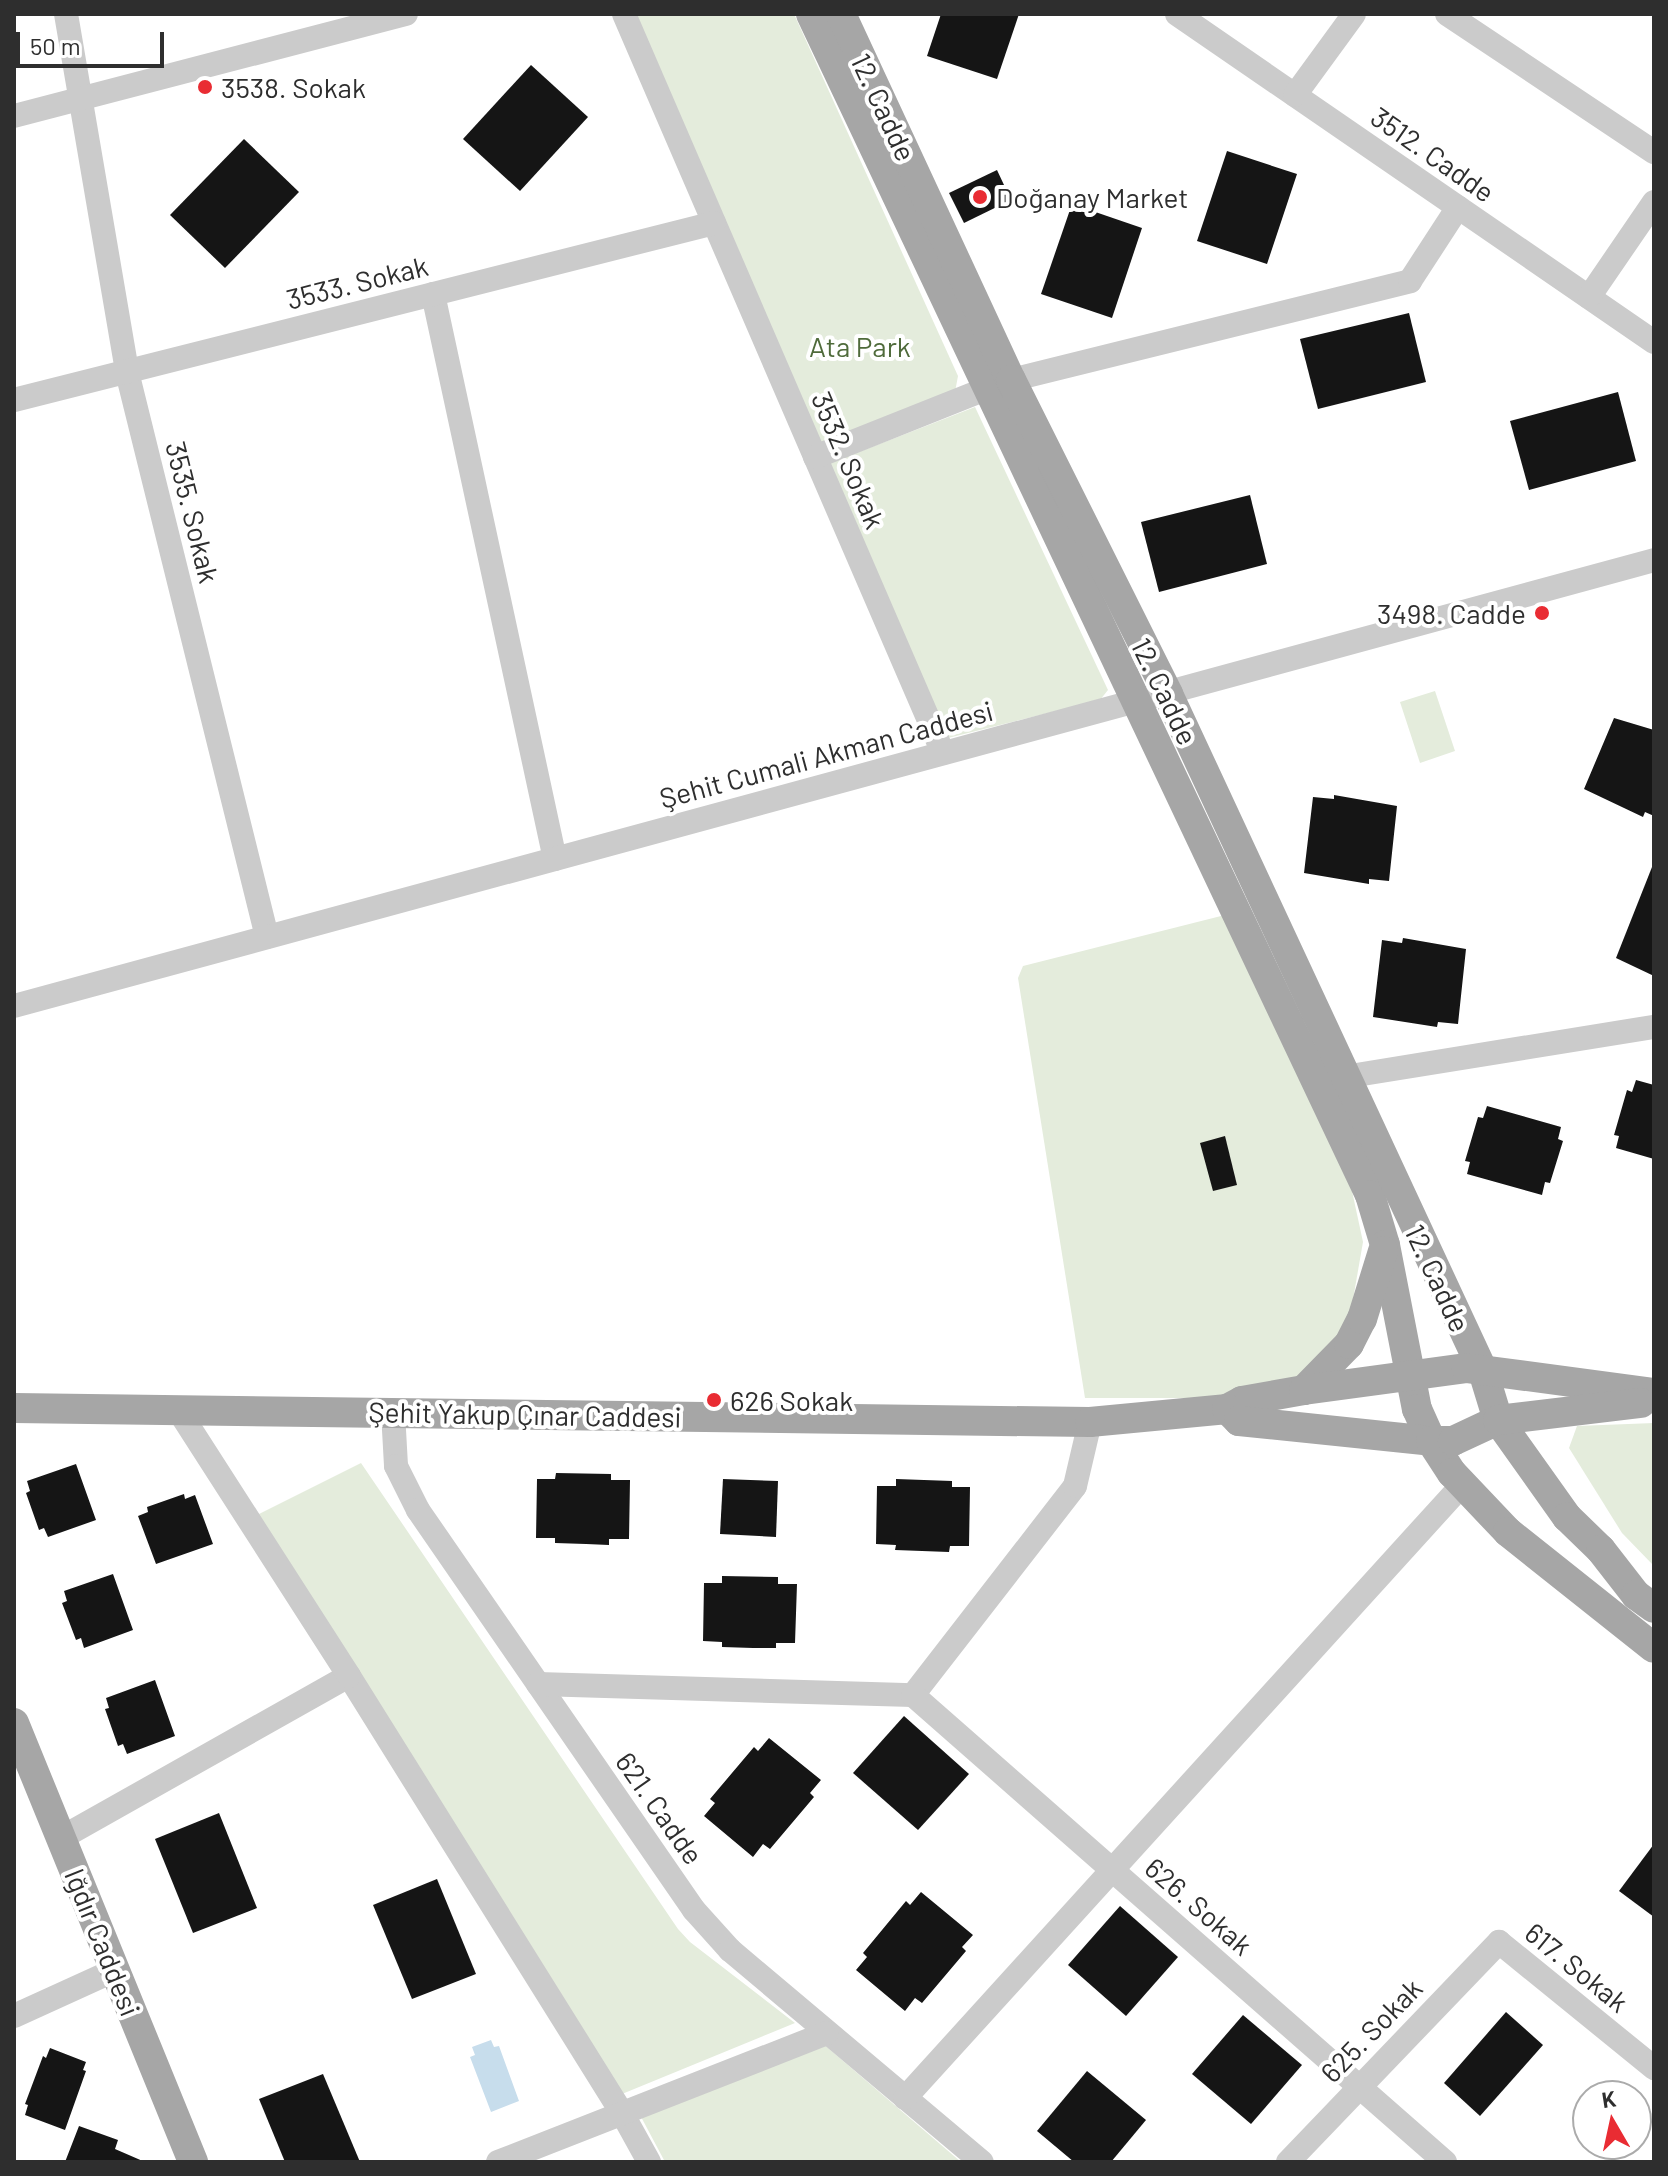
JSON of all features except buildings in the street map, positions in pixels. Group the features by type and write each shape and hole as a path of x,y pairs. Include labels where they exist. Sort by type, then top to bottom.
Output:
{"main road":[{"name":"12. Cadde","path":"811,14 1344,1077 1483,1371 1498,1420"},
{"name":"12. Cadde","path":"841,14 998,384"},
{"name":"12. Cadde","path":"1153,698 1370,1195 1385,1245 1417,1409 1431,1441"},
{"path":"1304,1390 1349,1344 1362,1319 1385,1245"},
{"name":"Şehit Yakup Çınar Caddesi","path":"14,1408 1090,1422 1227,1409 1242,1401 1452,1368 1654,1393"},
{"path":"1227,1409 1239,1421 1453,1441 1498,1420 1654,1401"},
{"path":"1498,1420 1567,1517 1601,1550 1636,1595 1654,1608"},
{"path":"1431,1441 1462,1485 1551,1570 1654,1648"},
{"name":"Iğdır Caddesi","path":"14,1723 193,2162"}],"street":[{"name":"3535. Sokak","path":"66,14 127,372 267,937"},
{"path":"14,116 406,14"},
{"name":"3532. Sokak","path":"624,14 943,753"},
{"name":"3512. Cadde","path":"1177,14 1654,342"},
{"path":"1295,95 1354,14"},
{"path":"1447,14 1654,152"},
{"path":"1589,297 1654,202"},
{"path":"815,457 998,384 1410,281 1458,207"},
{"name":"3533. Sokak","path":"14,400 714,223"},
{"path":"433,294 555,859"},
{"name":"Şehit Cumali Akman Caddesi","path":"14,1006 1654,560"},
{"path":"1344,1077 1654,1027"},
{"path":"177,1408 349,1676 622,2113 649,2162"},
{"name":"621. Cadde","path":"393,1412 392,1448 402,1482 702,1920 730,1950 982,2162"},
{"path":"538,1684 913,1695 1075,1486 1090,1422"},
{"path":"905,2098 1462,1485"},
{"path":"61,1838 349,1676"},
{"name":"626. Sokak","path":"913,1695 1360,2084 1445,2162"},
{"name":"625. Sokak","path":"1288,2162 1499,1942"},
{"name":"617. Sokak","path":"1499,1942 1654,2068"},
{"path":"14,2016 115,1970"},
{"path":"498,2162 827,2033"}],"green space":[{"name":"Ata Park","path":"635,14 794,14 958,376 955,392 826,445 816,441"},
{"path":"975,407 1108,690 1100,700 948,738 828,464"},
{"path":"1435,691 1455,751 1420,763 1400,702"},
{"path":"1225,915 1352,1191 1363,1242 1348,1328 1304,1376 1210,1398 1085,1398 1018,978 1023,966"},
{"path":"1654,1423 1654,1566 1622,1533 1569,1448 1577,1426"},
{"path":"361,1463 678,1929 690,1942 795,2023 622,2094 255,1516"},
{"path":"821,2042 961,2162 665,2162 639,2113"}],"water":[{"path":"491,2040 494,2047 499,2046 519,2101 491,2112 470,2057 475,2055 472,2047"}],"place":[{"name":"3538. Sokak","path":"205,87"},
{"name":"Doğanay Market","path":"980,197"},
{"name":"3498. Cadde","path":"1542,613"},
{"name":"626 Sokak","path":"714,1400"}]}
